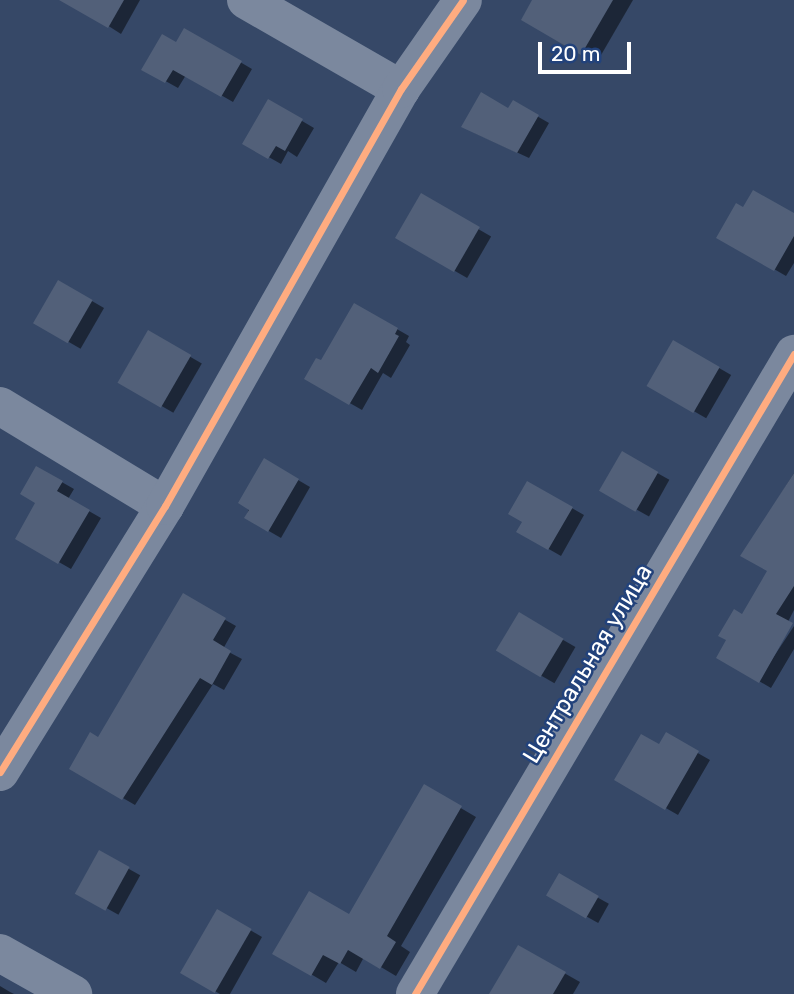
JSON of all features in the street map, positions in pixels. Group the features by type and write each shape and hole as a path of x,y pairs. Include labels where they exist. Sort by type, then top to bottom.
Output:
{"street":[{"path":"246,0 401,89"},
{"path":"0,772 165,506 401,89 463,0"},
{"name":"Центральная улица","path":"415,994 794,354"},
{"path":"0,406 165,506"},
{"path":"0,953 73,994"}],"building":[{"path":"59,0 124,0 108,28"},
{"path":"532,0 613,0 581,55 521,20"},
{"path":"184,28 242,61 221,97 173,70 165,83 141,70 162,34 176,42"},
{"path":"481,92 508,108 513,100 539,115 517,153 461,127"},
{"path":"268,99 303,119 285,151 276,146 268,159 242,144"},
{"path":"753,190 794,213 794,236 774,271 716,238 736,203 743,207"},
{"path":"421,193 480,227 454,272 395,238"},
{"path":"58,280 93,300 68,343 33,323"},
{"path":"354,303 398,328 395,334 399,336 378,373 371,368 349,405 304,379 316,358 321,360"},
{"path":"148,330 191,355 161,408 118,383"},
{"path":"673,340 720,367 693,413 646,386"},
{"path":"622,451 658,472 635,512 599,491"},
{"path":"264,458 299,479 268,532 244,518 249,510 238,503"},
{"path":"36,466 63,481 57,491 90,510 58,564 15,539 35,503 20,494"},
{"path":"794,473 794,586 776,614 793,623 759,683 716,658 726,640 718,636 734,609 742,614 767,571 740,556"},
{"path":"527,481 573,507 548,550 516,532 522,522 508,514"},
{"path":"183,593 226,618 213,640 231,651 212,685 200,678 122,800 69,769 90,732 98,737"},
{"path":"519,612 564,639 540,677 496,651"},
{"path":"666,732 699,751 665,810 614,780 641,734 659,744"},
{"path":"424,784 462,806 387,936 396,942 380,969 348,950 340,964 323,955 311,976 272,954 309,891 349,914"},
{"path":"99,850 130,867 105,911 75,894"},
{"path":"559,873 599,896 586,919 546,896"},
{"path":"217,909 252,929 215,993 180,973"},
{"path":"518,945 566,972 553,994 489,994"}],"cycle path":[{"path":"0,772 165,506 401,89 463,0"},
{"path":"415,994 794,354"}]}
